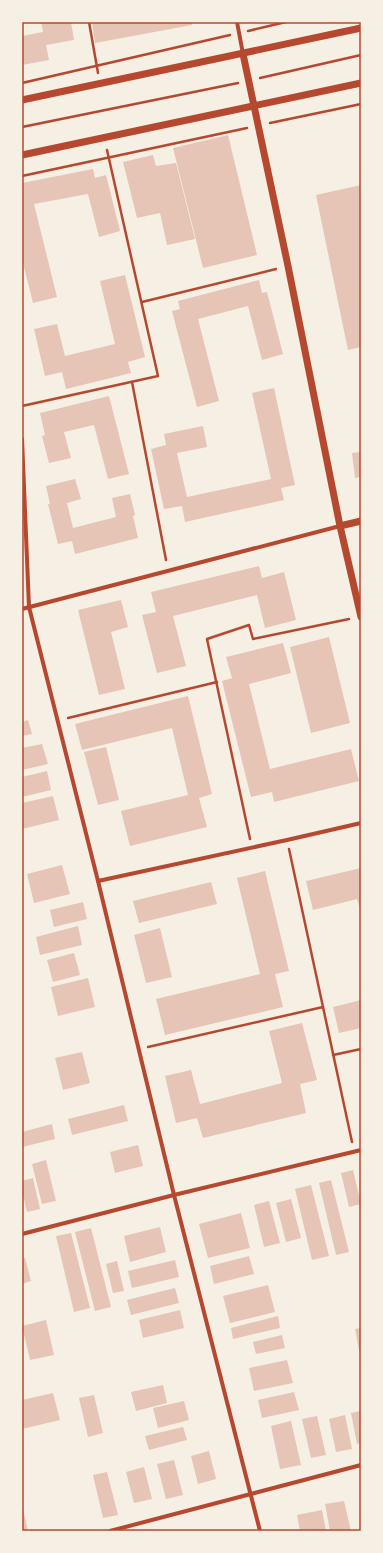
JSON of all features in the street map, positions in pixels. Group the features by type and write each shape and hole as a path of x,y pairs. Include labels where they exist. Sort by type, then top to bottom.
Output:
{"street":[{"path":"236,22 288,266 340,526 361,617"},
{"path":"22,100 361,28"},
{"path":"22,155 361,83"},
{"path":"22,439 29,607 98,881 174,1195 260,1531"},
{"path":"22,609 361,521"},
{"path":"98,881 361,823"},
{"path":"22,1234 174,1195 361,1150"},
{"path":"110,1531 361,1466"}],"path":[{"path":"89,22 100,84"},
{"path":"22,84 286,22"},
{"path":"22,127 361,55"},
{"path":"22,176 361,104"},
{"path":"22,406 158,376 104,138"},
{"path":"142,302 288,266"},
{"path":"132,382 168,571"},
{"path":"252,847 207,639 249,625 253,639 361,617"},
{"path":"57,721 217,682"},
{"path":"288,840 354,1152"},
{"path":"138,1049 323,1007"},
{"path":"333,1055 361,1049"}],"building":[{"path":"41,22 71,22 74,40 46,45 49,60 22,65 22,36 43,32"},
{"path":"92,22 192,22 192,25 95,43"},
{"path":"228,135 257,255 203,268 173,148"},
{"path":"153,155 156,166 176,163 195,239 167,245 160,213 137,218 123,162"},
{"path":"93,169 95,178 106,175 120,231 99,237 88,194 34,204 57,297 33,303 22,259 22,183"},
{"path":"361,185 361,347 348,350 316,195"},
{"path":"125,275 145,357 128,362 131,373 66,389 62,372 45,376 34,329 57,324 65,356 115,344 100,281"},
{"path":"259,280 262,293 267,292 283,354 262,360 248,306 198,319 219,401 197,407 172,311 180,309 178,301"},
{"path":"274,388 295,485 281,488 284,500 185,522 182,506 164,509 151,449 166,445 164,434 203,426 207,447 177,453 187,497 271,479 252,393"},
{"path":"109,396 129,474 108,479 94,425 64,432 71,458 49,463 42,436 45,435 40,413"},
{"path":"361,452 361,477 355,478 352,453"},
{"path":"75,479 81,499 67,503 73,528 116,517 112,498 130,494 138,538 75,554 72,541 58,544 48,504 50,504 46,486"},
{"path":"259,566 262,578 284,572 296,620 265,628 257,595 173,616 186,666 157,673 142,615 156,612 151,592"},
{"path":"121,600 128,627 111,632 125,689 99,695 78,610"},
{"path":"329,637 350,723 311,733 290,647"},
{"path":"283,643 291,673 249,684 270,769 351,749 359,781 274,802 272,792 251,797 222,681 232,678 226,657"},
{"path":"188,696 212,794 199,798 207,827 130,846 121,811 188,795 172,728 82,750 75,724"},
{"path":"28,720 32,734 22,736 22,722"},
{"path":"42,744 48,764 22,770 22,748"},
{"path":"106,747 119,800 98,805 84,752"},
{"path":"47,771 51,790 22,797 22,777"},
{"path":"53,796 59,820 22,829 22,803"},
{"path":"62,865 70,894 34,903 27,874"},
{"path":"361,868 361,912 357,899 313,910 306,881"},
{"path":"265,871 289,971 275,974 283,1007 165,1035 156,999 260,974 237,878"},
{"path":"211,882 217,904 139,923 133,901"},
{"path":"83,902 87,919 54,927 50,910"},
{"path":"78,926 82,945 40,955 36,937"},
{"path":"160,928 172,977 146,983 134,935"},
{"path":"74,953 80,975 53,982 47,960"},
{"path":"88,978 95,1007 58,1016 51,987"},
{"path":"361,1000 361,1028 339,1033 333,1007"},
{"path":"302,1023 317,1080 300,1084 306,1113 203,1138 197,1118 176,1123 165,1076 191,1070 200,1104 282,1083 269,1031"},
{"path":"82,1052 90,1083 63,1090 55,1058"},
{"path":"124,1105 128,1121 72,1135 68,1119"},
{"path":"52,1124 55,1139 22,1147 22,1132"},
{"path":"138,1145 143,1166 115,1173 110,1152"},
{"path":"46,1160 56,1201 42,1204 32,1164"},
{"path":"353,1170 361,1204 349,1207 341,1173"},
{"path":"33,1178 40,1209 27,1212 22,1191 22,1181"},
{"path":"331,1180 349,1252 336,1255 319,1183"},
{"path":"311,1185 329,1256 312,1260 295,1189"},
{"path":"291,1199 301,1238 286,1242 276,1203"},
{"path":"269,1201 280,1243 264,1247 254,1205"},
{"path":"241,1213 250,1248 208,1258 199,1224"},
{"path":"160,1227 166,1252 130,1262 124,1236"},
{"path":"91,1228 111,1307 95,1311 75,1232"},
{"path":"71,1233 90,1308 74,1312 56,1236"},
{"path":"249,1256 254,1274 214,1284 210,1266"},
{"path":"22,1258 25,1258 31,1281 22,1284"},
{"path":"175,1260 179,1277 132,1288 128,1271"},
{"path":"117,1261 124,1291 113,1293 106,1264"},
{"path":"268,1285 275,1312 230,1323 223,1296"},
{"path":"175,1288 179,1303 131,1315 127,1300"},
{"path":"180,1310 184,1328 143,1338 139,1320"},
{"path":"278,1316 280,1328 233,1339 231,1328"},
{"path":"46,1320 54,1355 30,1360 22,1326"},
{"path":"361,1328 361,1355 360,1355 355,1329"},
{"path":"282,1335 285,1348 256,1354 253,1342"},
{"path":"287,1360 293,1383 254,1391 249,1368"},
{"path":"163,1385 167,1403 136,1411 131,1392"},
{"path":"294,1392 299,1410 262,1418 258,1400"},
{"path":"53,1393 60,1420 22,1429 22,1400"},
{"path":"94,1395 103,1433 88,1437 79,1398"},
{"path":"184,1401 189,1420 158,1428 153,1408"},
{"path":"361,1411 361,1443 357,1444 351,1413"},
{"path":"345,1415 352,1449 336,1452 329,1419"},
{"path":"317,1416 326,1455 311,1458 302,1419"},
{"path":"291,1421 301,1465 280,1469 271,1426"},
{"path":"183,1427 187,1440 149,1450 145,1436"},
{"path":"209,1451 216,1479 198,1484 191,1456"},
{"path":"174,1460 183,1495 166,1499 157,1464"},
{"path":"144,1467 152,1499 134,1503 126,1472"},
{"path":"107,1472 118,1515 103,1518 93,1475"},
{"path":"344,1501 351,1531 330,1531 325,1504"},
{"path":"23,1508 28,1531 22,1531"},
{"path":"322,1510 326,1531 300,1531 297,1515"}]}
